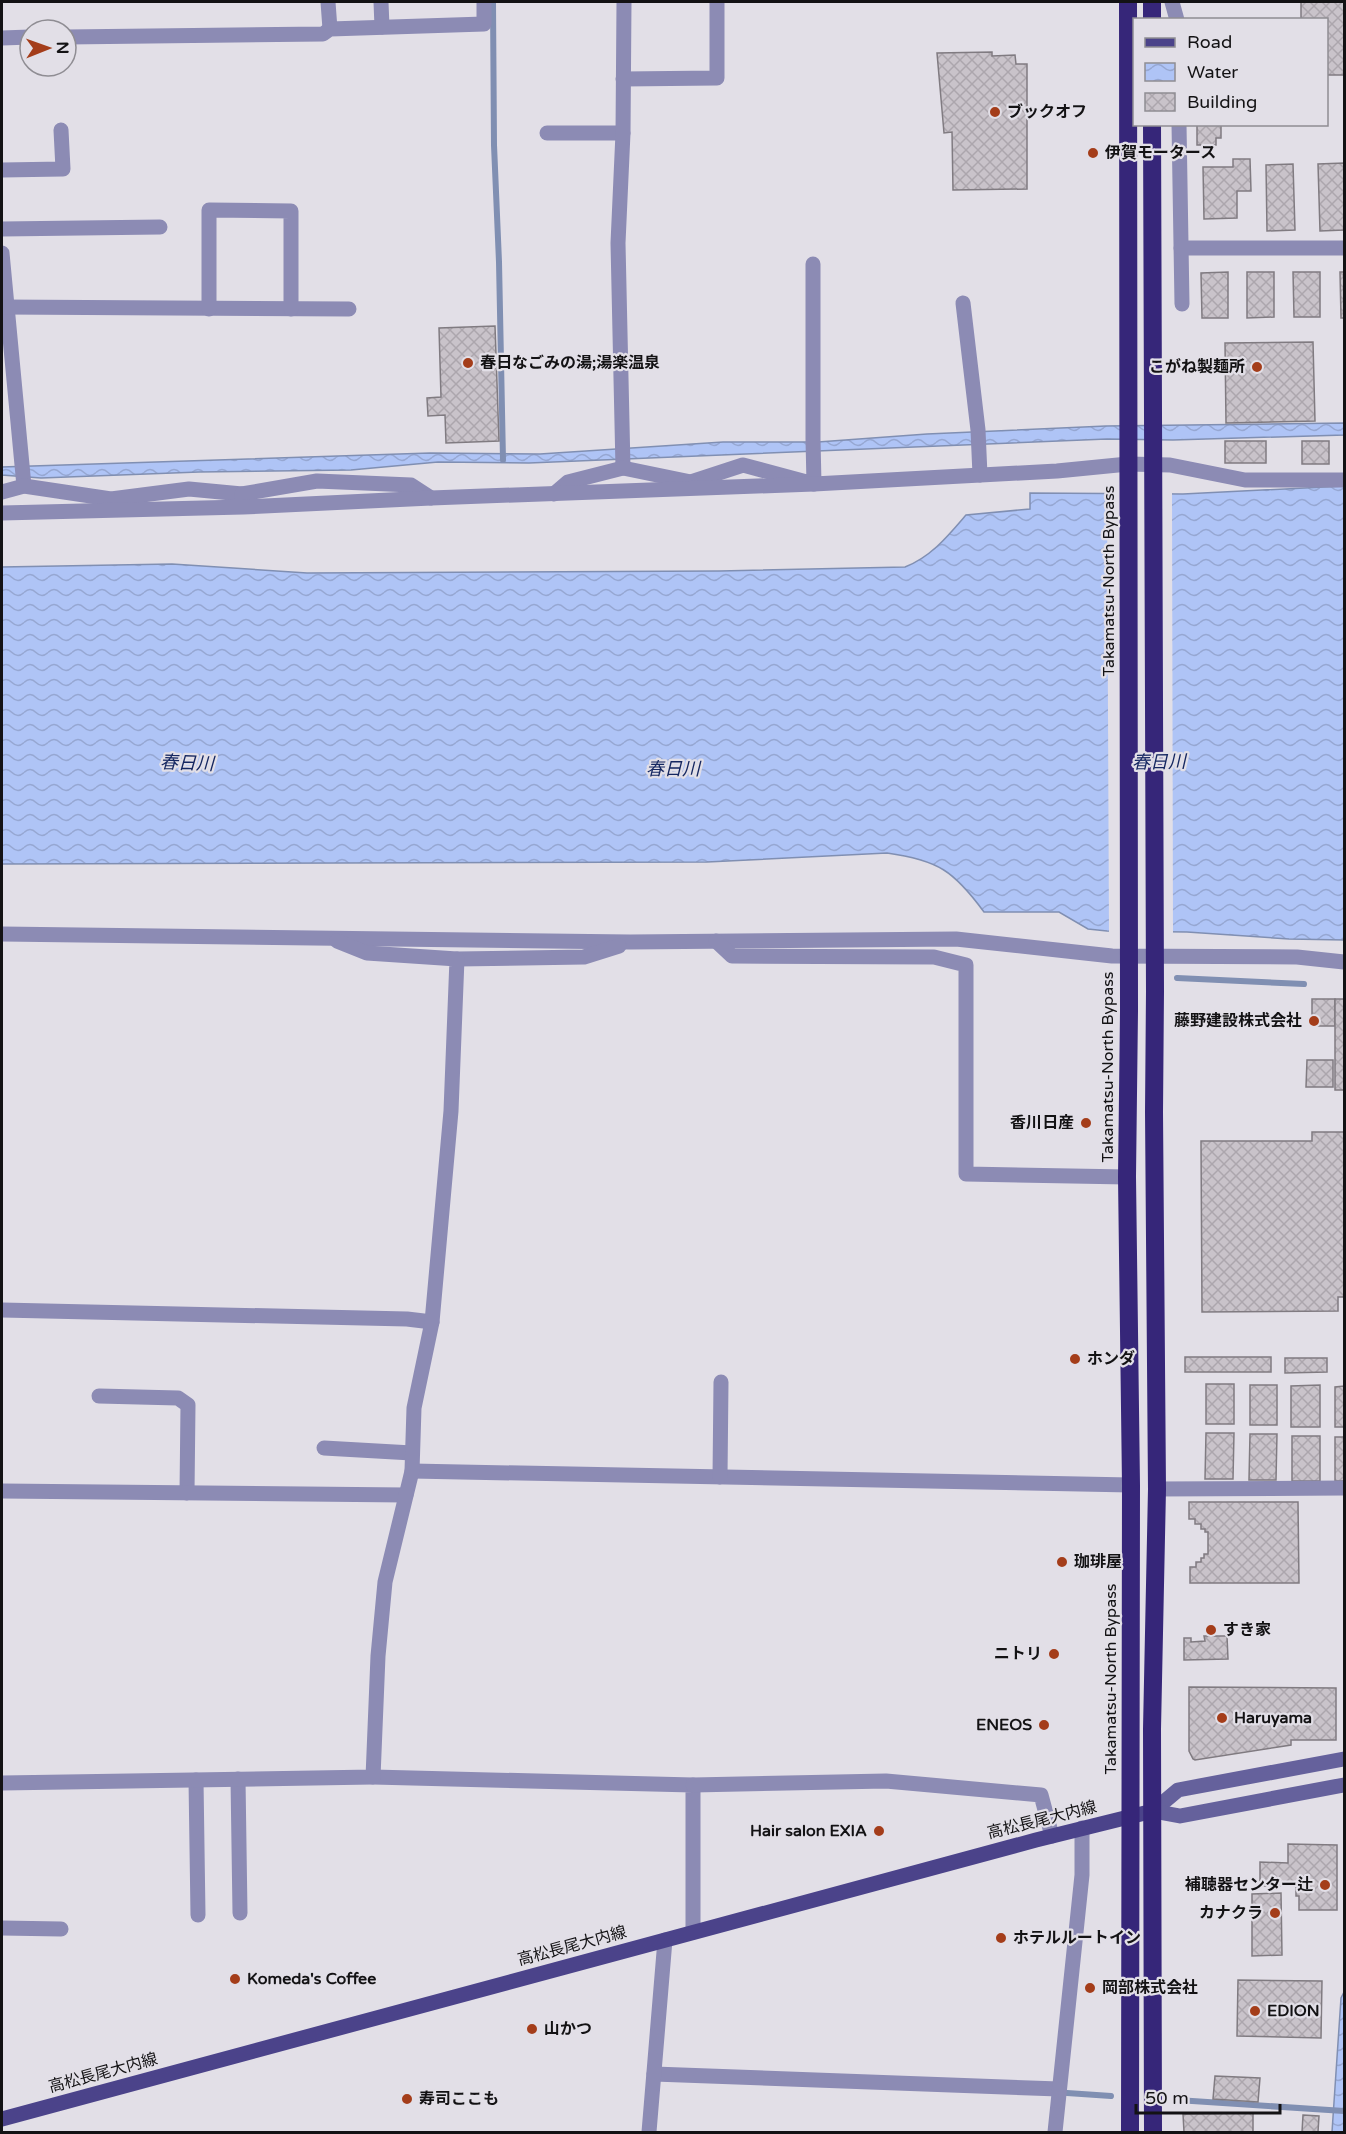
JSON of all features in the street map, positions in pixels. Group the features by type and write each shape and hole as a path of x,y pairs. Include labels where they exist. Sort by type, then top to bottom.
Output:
{"highway":[{"name":"Takamatsu-North Bypass","path":"1128,2 1129,1011 1127,1177 1131,1485 1130,2133"},
{"path":"1152,2 1152,18"},
{"path":"1152,126 1157,1489 1152,1729 1153,2133"},
{"path":"1128,1112 1154,1112"}],"main road":[{"name":"高松長尾大内線","path":"2,2119 1052,1836 1154,1811"}],"street":[{"path":"328,2 330,29"},
{"path":"381,2 382,27"},
{"path":"78,37 323,34 330,29 484,24 484,2"},
{"path":"623,468 618,243 623,133 624,2"},
{"path":"623,79 717,78 717,2"},
{"path":"1172,2 1176,18"},
{"path":"2,38 18,37"},
{"path":"1179,126 1182,304"},
{"path":"2,170 63,169 61,130"},
{"path":"547,133 623,133"},
{"path":"209,309 209,210 291,211 291,309"},
{"path":"2,229 160,228"},
{"path":"1181,248 1344,248"},
{"path":"2,254 4,307 24,486"},
{"path":"813,264 814,484"},
{"path":"963,303 980,475"},
{"path":"4,307 349,309"},
{"path":"2,513 111,504 430,498 554,494 691,485 814,484 1128,469 1153,462 1245,480 1344,480"},
{"path":"554,494 568,482 623,468 691,485 743,465 814,484"},
{"path":"243,500 317,481 411,485 430,498"},
{"path":"2,492 24,486 111,504"},
{"path":"2,934 630,942 956,939 1112,956 1128,949 1155,948 1344,962"},
{"path":"328,938 367,953 457,958 584,957 630,942"},
{"path":"716,941 732,956 934,957 966,965 966,1174 1127,1177"},
{"path":"373,1777 378,1656 385,1582 412,1471 414,1408 432,1322 451,1111 457,958"},
{"path":"2,1310 407,1319 432,1322"},
{"path":"720,1477 721,1382"},
{"path":"99,1396 178,1398 188,1405 187,1492"},
{"path":"324,1448 412,1453"},
{"path":"412,1471 1131,1485"},
{"path":"1157,1489 1344,1488"},
{"path":"2,1491 406,1495"},
{"path":"1154,1811 1178,1790 1344,1759"},
{"path":"2,1783 373,1777 693,1785 886,1781 1041,1795 1052,1836"},
{"path":"238,1779 240,1913"},
{"path":"196,1780 198,1915"},
{"path":"693,1785 693,1932"},
{"path":"1154,1811 1180,1816 1344,1785"},
{"path":"1055,2133 1082,1875 1082,1828"},
{"path":"2,1928 61,1929"},
{"path":"649,2133 666,1940"},
{"path":"654,2074 1059,2089"}],"water":[{"path":"1344,423 1344,435 1173,440 1107,439 529,463 438,462 351,470 199,472 41,478 2,475 2,467 430,453 540,454 723,442 818,442 927,434 1106,426"},
{"name":"春日川","path":"1344,486 1344,940 1289,939 1187,932 1107,931 1088,929 1059,912 984,912 963,886 943,870 919,859 887,853 707,862 2,864 2,567 172,564 307,573 720,571 905,567 931,552 966,515 1030,509 1030,493 1183,494"},
{"path":"1344,1992 1344,2132 1332,2132 1341,1998"}],"pier":[{"path":"1107,491 1172,491 1173,935 1109,934"}],"building":[{"path":"1301,2 1344,2 1344,75 1328,75 1328,18 1301,18"},
{"path":"992,52 992,56 1015,55 1016,64 1027,64 1027,189 953,190 952,132 944,133 937,53"},
{"path":"1197,126 1221,126 1221,138 1216,138 1216,145 1197,145"},
{"path":"1233,159 1250,159 1251,191 1237,191 1237,218 1204,219 1203,167 1233,167"},
{"path":"1344,163 1344,230 1320,231 1318,164"},
{"path":"1293,164 1295,230 1267,231 1266,165"},
{"path":"1228,272 1228,318 1202,318 1201,273"},
{"path":"1247,272 1274,272 1274,317 1247,318"},
{"path":"1293,272 1320,272 1320,317 1294,317"},
{"path":"1340,272 1344,272 1344,318 1341,318"},
{"name":"春日なごみの湯;湯楽温泉","path":"495,326 499,441 446,443 445,415 428,416 427,398 441,397 439,328"},
{"path":"1313,342 1315,421 1226,423 1225,343"},
{"path":"1225,441 1266,441 1266,463 1225,463"},
{"path":"1302,441 1329,441 1329,464 1302,464"},
{"path":"1312,999 1335,999 1335,1026 1312,1026"},
{"path":"1335,999 1344,999 1344,1090 1335,1090"},
{"path":"1307,1060 1333,1060 1333,1087 1306,1087"},
{"path":"1312,1132 1344,1132 1344,1297 1338,1297 1338,1311 1202,1312 1201,1141 1312,1141"},
{"path":"1185,1357 1271,1357 1271,1372 1185,1372"},
{"path":"1285,1358 1327,1358 1327,1372 1285,1373"},
{"path":"1206,1384 1234,1384 1234,1424 1206,1424"},
{"path":"1250,1385 1277,1385 1277,1425 1250,1425"},
{"path":"1320,1385 1320,1427 1291,1427 1291,1386"},
{"path":"1344,1386 1344,1427 1335,1427 1335,1387"},
{"path":"1206,1433 1234,1433 1233,1479 1205,1479"},
{"path":"1250,1434 1277,1434 1276,1480 1249,1480"},
{"path":"1292,1436 1320,1436 1320,1481 1292,1481"},
{"path":"1335,1437 1344,1437 1344,1481 1335,1481"},
{"path":"1189,1502 1298,1502 1299,1583 1190,1583 1190,1567 1196,1567 1196,1562 1201,1562 1204,1554 1208,1554 1208,1532 1201,1529 1201,1524 1195,1524 1195,1519 1189,1519"},
{"path":"1204,1636 1227,1636 1228,1659 1184,1660 1184,1638 1191,1638 1191,1642 1205,1641"},
{"path":"1189,1687 1336,1688 1336,1740 1291,1740 1291,1745 1195,1760 1189,1751"},
{"path":"1288,1844 1337,1845 1337,1910 1299,1910 1296,1886 1260,1886 1260,1862 1288,1863"},
{"path":"1281,1893 1282,1955 1252,1956 1252,1894"},
{"path":"1238,1980 1322,1981 1321,2038 1237,2036"},
{"path":"1215,2076 1260,2078 1258,2102 1213,2099"},
{"path":"1253,2113 1253,2132 1184,2132 1183,2114"},
{"path":"1303,2115 1319,2116 1318,2132 1302,2132"}],"waterway":[{"path":"493,2 494,145 503,460"},
{"path":"1177,978 1304,984"},
{"path":"1067,2093 1111,2096"},
{"path":"1177,2100 1344,2111"}],"place":[{"name":"ブックオフ","path":"995,112"},
{"name":"伊賀モータース","path":"1093,153"},
{"name":"春日なごみの湯;湯楽温泉","path":"468,363"},
{"name":"こがね製麺所","path":"1257,367"},
{"name":"藤野建設株式会社","path":"1314,1021"},
{"name":"香川日産","path":"1086,1123"},
{"name":"ホンダ","path":"1075,1359"},
{"name":"珈琲屋","path":"1062,1562"},
{"name":"すき家","path":"1211,1630"},
{"name":"ニトリ","path":"1054,1654"},
{"name":"Haruyama","path":"1222,1718"},
{"name":"ENEOS","path":"1044,1725"},
{"name":"Hair salon EXIA","path":"879,1831"},
{"name":"補聴器センター辻","path":"1325,1885"},
{"name":"カナクラ","path":"1275,1913"},
{"name":"ホテルルートイン","path":"1001,1938"},
{"name":"Komeda's Coffee","path":"235,1979"},
{"name":"岡部株式会社","path":"1090,1988"},
{"name":"EDION","path":"1255,2011"},
{"name":"山かつ","path":"532,2029"},
{"name":"寿司ここも","path":"407,2099"}]}
